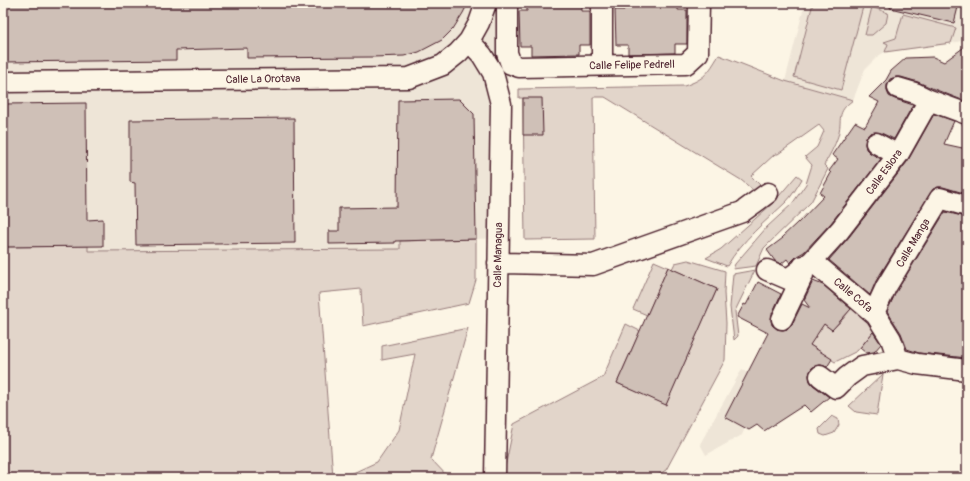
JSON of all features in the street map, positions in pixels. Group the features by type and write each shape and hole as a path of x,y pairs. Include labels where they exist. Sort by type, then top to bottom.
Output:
{"street":[{"name":"Calle La Orotava","path":"3,82 409,78 443,65 458,53 469,41 480,23 486,3"},
{"name":"Calle Felipe Pedrell","path":"507,3 507,53 511,64 519,67 686,64 698,52 699,3"},
{"path":"602,3 602,65"},
{"name":"Calle Managua","path":"469,41 482,56 493,73 501,104 495,478"},
{"path":"898,88 915,93 929,100 967,114"},
{"name":"Calle Eslora","path":"767,270 788,279 808,264 840,230 898,155 929,100"},
{"path":"876,143 898,155"},
{"path":"498,263 593,265 742,212 768,193"},
{"name":"Calle Manga","path":"874,313 886,287 940,198 967,206"},
{"name":"Calle Eslora","path":"782,319 808,264"},
{"name":"Calle Cofa","path":"808,264 874,313 891,339 898,359"},
{"path":"820,376 836,388 847,377 862,366 898,359 916,364 967,370"}],"shaded area":[{"path":"3,3 500,3 500,51 508,76 509,238 401,241 400,249 87,251 87,246 3,247"},
{"path":"805,3 967,3 967,37 961,41 943,45 885,52 878,56 865,69 853,100 785,81"},
{"path":"813,3 864,3 841,90 794,77"},
{"path":"872,7 888,13 886,23 872,35 865,35"},
{"path":"903,14 956,28 951,43 885,52 888,44 884,42 896,38"},
{"path":"719,55 785,81 853,100 847,105 842,113 837,140 824,165 828,169 811,202 764,248 756,266 733,269 735,264 767,227 792,204 806,184 812,165 805,157 817,147 824,131 819,125 778,154 775,154 751,176 765,190 759,195 741,180 605,97 593,97 595,239 525,240 523,98 519,98 519,89 684,86 697,81 705,75"},
{"path":"797,175 802,179 790,197 747,240 727,266 706,258 721,249 773,203"},
{"path":"476,239 476,280 469,303 363,326 361,289 319,293 333,477 353,473 377,462 399,430 415,354 382,360 382,346 468,328 431,459 449,478 3,478 3,247 88,246 88,251 400,249 400,241"},
{"path":"688,260 725,271 725,360 666,470 653,478 503,478 514,424 603,377 626,324 640,331 617,383 666,404 717,289 672,269 675,263"},
{"path":"654,261 668,267 647,315 633,309"},
{"path":"755,270 735,311 738,336 734,340 730,307 733,274"},
{"path":"853,305 869,319 874,331 857,351 835,362 810,345 818,320 832,330 844,318"},
{"path":"742,369 801,402 804,406 764,431 757,425 749,430 745,428 742,435 706,455 700,444"},
{"path":"883,374 877,415 856,412 849,406"},
{"path":"832,416 838,419 839,425 834,433 825,436 820,434 819,429"}],"building":[{"path":"3,3 468,3 453,29 442,40 419,52 404,56 247,58 247,48 176,50 176,60 3,62"},
{"path":"527,3 581,3 581,11 590,11 590,45 579,45 579,54 531,55 531,46 520,46 519,11 527,11"},
{"path":"624,3 678,3 678,10 687,10 687,44 675,44 675,53 628,54 628,45 616,45 615,10 624,10"},
{"path":"891,3 959,3 954,23 890,8"},
{"path":"967,45 967,102 918,82 901,77 890,79 887,85 889,96 913,105 894,139 881,133 870,133 866,138 866,149 881,159 831,223 804,252 790,263 787,259 781,264 775,261 767,250 783,238 782,237 824,196 820,193 831,173 829,171 838,159 832,155 855,122 865,127 879,102 869,97 886,80 891,71 906,58 933,57 944,62"},
{"path":"523,98 542,98 543,135 523,135"},
{"path":"459,99 474,114 476,239 395,241 395,243 329,244 329,231 339,231 339,208 397,207 398,100"},
{"path":"86,103 87,220 103,219 103,246 3,247 3,104"},
{"path":"934,114 954,121 944,144 967,149 967,194 943,187 933,189 876,281 870,295 829,260 849,237 907,162"},
{"path":"294,118 295,243 136,245 135,183 130,182 130,120"},
{"path":"945,212 967,217 967,358 919,353 907,349 901,333 887,311 896,292"},
{"path":"668,267 717,289 666,405 617,383"},
{"path":"813,281 823,285 851,309 832,330 824,324 810,345 832,359 827,367 821,365 815,366 811,369 809,375 810,381 813,385 829,397 811,412 804,405 764,431 757,425 749,430 725,417 768,333 737,317 744,304 746,305 758,282 781,294 772,314 772,325 777,329 788,329 802,304 810,308 804,300"},
{"path":"873,332 881,344 874,352 866,353 860,348"}]}
